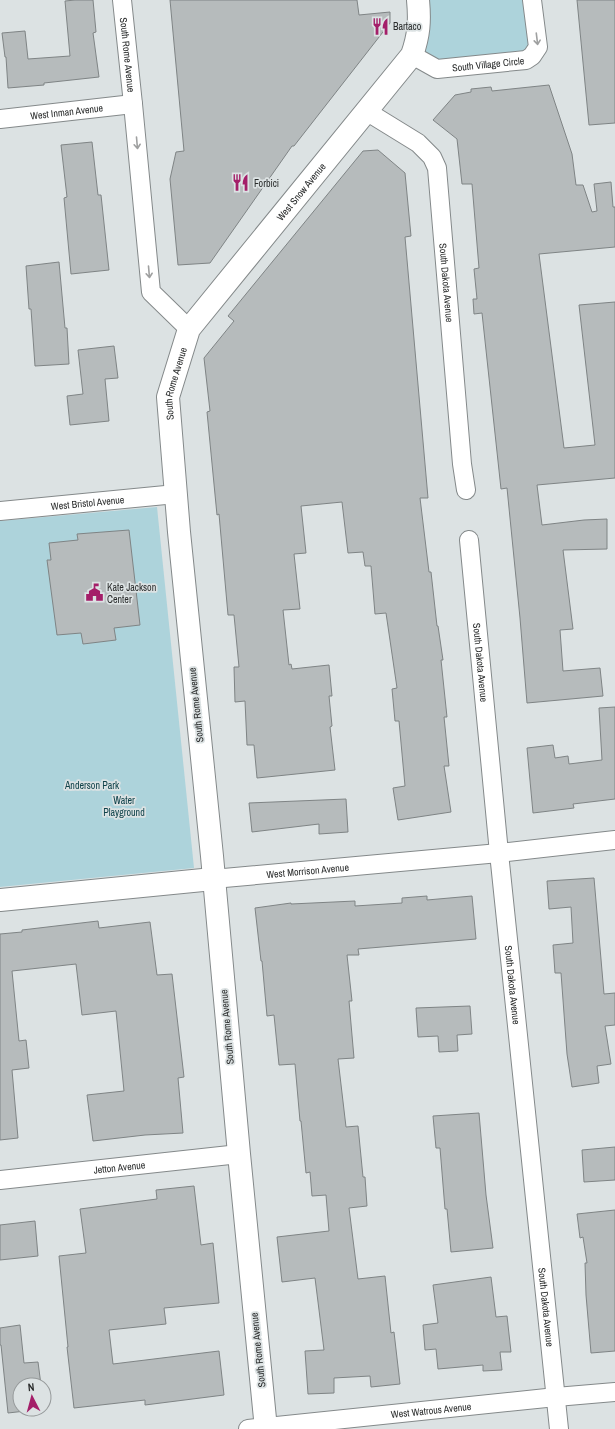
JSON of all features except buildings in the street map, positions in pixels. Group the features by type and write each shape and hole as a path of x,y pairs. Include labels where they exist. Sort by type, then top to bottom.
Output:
{"street":[{"name":"South Rome Avenue","path":"122,0 151,292 189,329 168,397 238,1154 260,1428"},
{"path":"412,55 418,37 420,16 418,0"},
{"name":"South Village Circle","path":"412,55 437,69 526,60 532,56 538,47 532,0"},
{"name":"West Snow Avenue","path":"189,329 412,55"},
{"name":"West Inman Avenue","path":"0,119 133,104"},
{"name":"South Dakota Avenue","path":"366,112 418,143 432,156 437,168 462,464 466,490"},
{"name":"West Bristol Avenue","path":"0,511 176,494"},
{"name":"South Dakota Avenue","path":"469,540 499,853 559,1429"},
{"name":"West Morrison Avenue","path":"0,900 499,853 615,840"},
{"name":"Jetton Avenue","path":"0,1180 238,1154"},
{"name":"West Watrous Avenue","path":"260,1428 615,1392"}],"green space":[{"path":"428,0 530,0 529,53 435,68 418,53"},
{"name":"Anderson Park","path":"157,507 194,868 0,887 0,521"}],"place":[{"name":"Bartaco","path":"380,26"},
{"name":"Forbici","path":"241,183"},
{"name":"Kate Jackson Center","path":"94,593"}],"park label":[{"name":"Water Playground","path":"124,806"}]}
